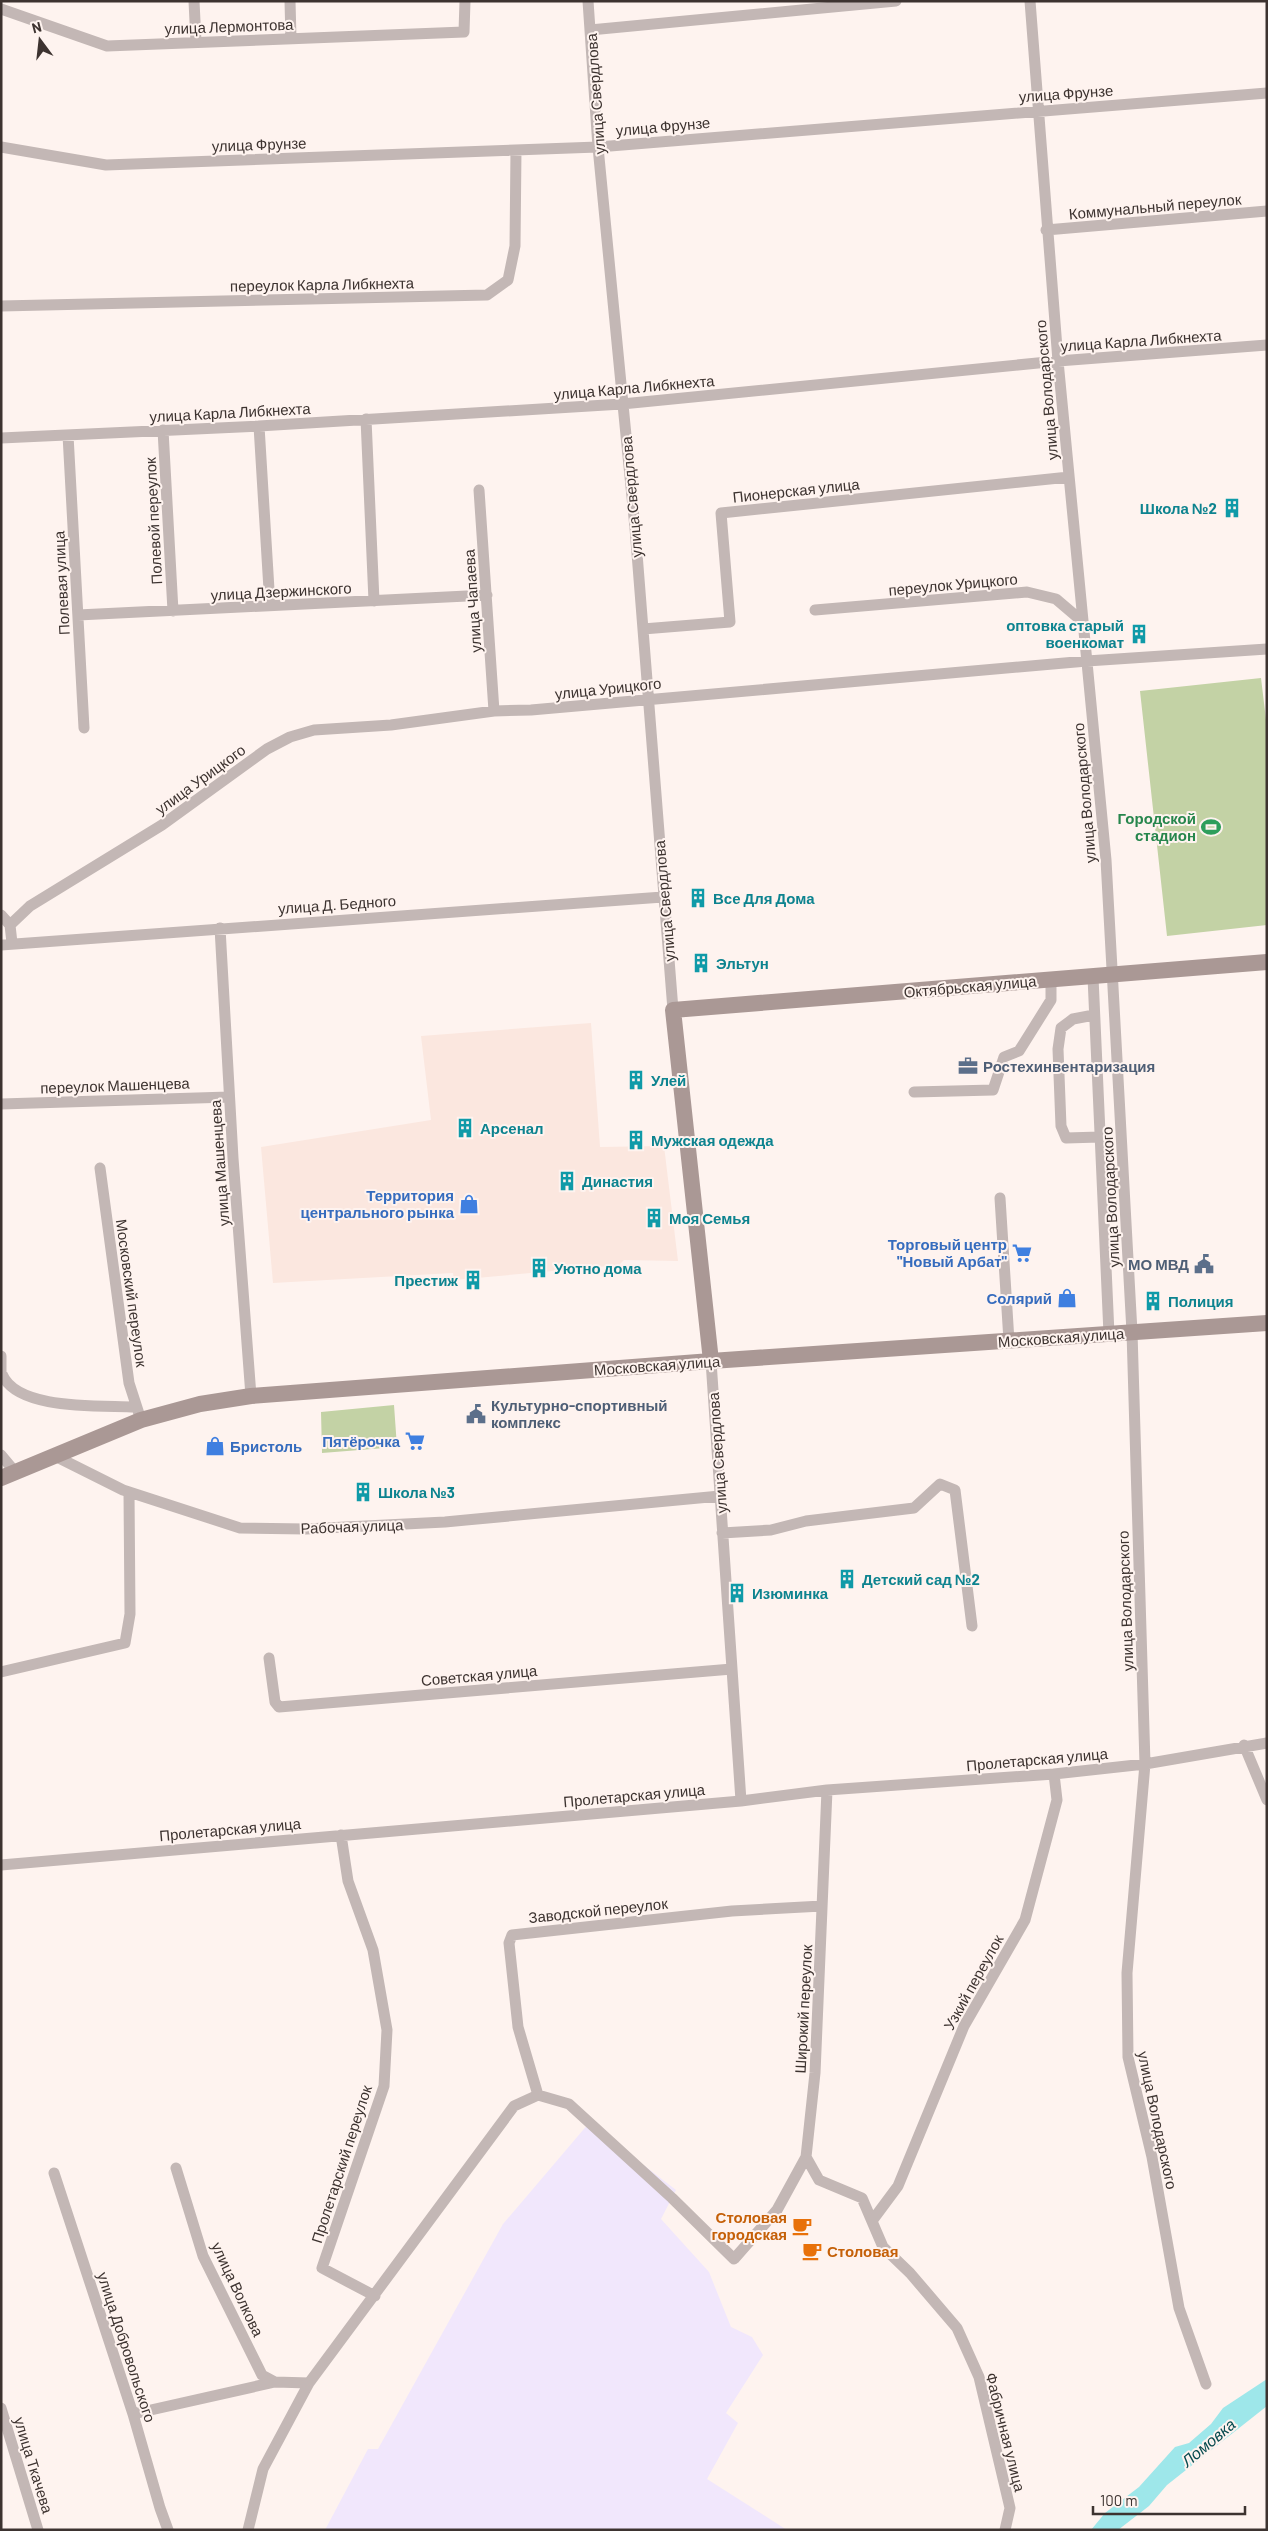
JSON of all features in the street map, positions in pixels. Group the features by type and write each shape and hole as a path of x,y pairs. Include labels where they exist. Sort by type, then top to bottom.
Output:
{"main road":[{"name":"Октябрьская улица","path":"673,1010 1267,962"},
{"name":"улица Свердлова","path":"673,1010 710,1361"},
{"name":"Московская улица","path":"57,1457 138,1413 251,1396 710,1361 1267,1323"},
{"path":"9,1476 57,1457"}],"street":[{"path":"194,1 196,42"},
{"path":"290,1 291,39"},
{"name":"улица Лермонтова","path":"1,9 107,46 464,32 465,1"},
{"name":"улица Свердлова","path":"588,1 598,146 643,629 647,699 673,1010"},
{"path":"590,30 896,1"},
{"name":"улица Володарского","path":"1030,1 1046,230 1106,860 1132,1332 1144,1764 1127,1973 1128,2057 1152,2157 1179,2308 1206,2384"},
{"name":"улица Фрунзе","path":"1,148 106,165 516,150 598,146 1267,93"},
{"name":"переулок Карла Либкнехта","path":"1,306 487,295 508,280 515,246 516,150"},
{"name":"Коммунальный переулок","path":"1046,230 1267,211"},
{"name":"улица Карла Либкнехта","path":"1,438 259,426 622,404 1058,361 1267,345"},
{"path":"366,419 374,601"},
{"path":"259,426 270,606"},
{"name":"Полевой переулок","path":"163,430 173,611"},
{"name":"Полевая улица","path":"68,436 84,728"},
{"name":"Пионерская улица","path":"643,629 730,622 722,513 1069,477"},
{"name":"улица Чапаева","path":"479,490 494,711"},
{"name":"переулок Урицкого","path":"815,610 1027,592 1056,599 1083,622"},
{"name":"улица Дзержинского","path":"78,615 487,595"},
{"name":"улица Урицкого","path":"10,925 30,906 162,824 267,749 290,737 314,730 391,725 494,711 532,710 1087,662 1267,649"},
{"name":"улица Д. Бедного","path":"7,944 663,897"},
{"path":"1,915 10,925 7,944"},
{"name":"улица Машенцева","path":"220,928 229,1097 251,1396"},
{"path":"1093,977 1109,1334"},
{"path":"914,1092 993,1090 1004,1057 1019,1051 1051,1000 1051,980"},
{"path":"1094,1015 1073,1020 1061,1028 1058,1049 1062,1126 1066,1138 1100,1137"},
{"name":"переулок Машенцева","path":"1,1104 229,1097"},
{"name":"Московский переулок","path":"100,1168 128,1383 138,1413"},
{"path":"1000,1198 1009,1340"},
{"path":"1,1356 4,1380 14,1389 52,1403 138,1413"},
{"name":"улица Свердлова","path":"710,1361 741,1800"},
{"path":"1,1455 9,1476"},
{"name":"Рабочая улица","path":"57,1457 129,1492 240,1528 306,1528 446,1522 720,1496"},
{"path":"722,1533 771,1530 806,1520 914,1508 940,1484 955,1490 972,1626"},
{"path":"1,1672 125,1643 130,1598 129,1492"},
{"name":"Советская улица","path":"269,1658 275,1702 279,1706 732,1669"},
{"name":"Пролетарская улица","path":"1,1865 741,1800 827,1790 1054,1774 1144,1764 1267,1743"},
{"path":"1244,1746 1267,1800"},
{"name":"Узкий переулок","path":"872,2221 898,2186 964,2026 1025,1920 1057,1800 1054,1774"},
{"name":"Широкий переулок","path":"806,2157 815,2073 827,1790"},
{"name":"Пролетарский переулок","path":"341,1834 348,1881 373,1950 387,2030 384,2086 322,2268 375,2296"},
{"name":"Заводской переулок","path":"538,2095 518,2027 509,1943 512,1935 732,1911 822,1906"},
{"path":"248,2530 263,2469 310,2383 514,2106 538,2095 568,2104 672,2198 734,2259 777,2210 806,2157"},
{"name":"Фабричная улица","path":"806,2157 819,2180 862,2198 883,2247 910,2273 957,2328 979,2376 1010,2508 1005,2530"},
{"name":"улица Волкова","path":"176,2168 203,2256 262,2375 275,2382"},
{"name":"улица Добровольского","path":"54,2174 133,2414 168,2530"},
{"path":"133,2414 275,2382 310,2383"},
{"name":"улица Ткачева","path":"1,2408 38,2530"}],"shaded area":[{"name":"Территория центрального рынка","path":"591,1023 600,1147 664,1146 678,1261 624,1260 619,1265 454,1280 453,1273 273,1283 261,1147 431,1120 421,1036"},
{"path":"589,2123 676,2190 661,2219 709,2272 731,2327 752,2337 763,2355 726,2413 738,2423 707,2479 787,2530 325,2530 368,2449 378,2449 503,2224"}],"green space":[{"name":"Городской стадион","path":"1261,678 1267,728 1267,925 1167,936 1140,691"},
{"path":"394,1405 397,1447 322,1453 321,1412"}],"water":[{"name":"Ломовка","path":"1267,2379 1267,2406 1167,2485 1149,2506 1118,2530 1091,2530 1105,2513 1139,2487 1175,2447 1189,2443 1211,2424 1223,2408"}],"place":[{"name":"Школа №2","path":"1232,508"},
{"name":"оптовка старый военкомат","path":"1139,634"},
{"name":"Городской стадион","path":"1211,827"},
{"name":"Все Для Дома","path":"698,898"},
{"name":"Эльтун","path":"701,963"},
{"name":"Ростехинвентаризация","path":"968,1066"},
{"name":"Улей","path":"636,1080"},
{"name":"Арсенал","path":"465,1128"},
{"name":"Мужская одежда","path":"636,1140"},
{"name":"Династия","path":"567,1181"},
{"name":"Территория центрального рынка","path":"469,1204"},
{"name":"Моя Семья","path":"654,1218"},
{"name":"Торговый центр \"Новый Арбат\"","path":"1022,1253"},
{"name":"МО МВД","path":"1204,1264"},
{"name":"Уютно дома","path":"539,1268"},
{"name":"Престиж","path":"473,1280"},
{"name":"Солярий","path":"1067,1298"},
{"name":"Полиция","path":"1153,1301"},
{"name":"Культурно-спортивный комплекс","path":"476,1414"},
{"name":"Пятёрочка","path":"415,1441"},
{"name":"Бристоль","path":"215,1446"},
{"name":"Школа №3","path":"363,1492"},
{"name":"Детский сад №2","path":"847,1579"},
{"name":"Изюминка","path":"737,1593"},
{"name":"Столовая городская","path":"802,2226"},
{"name":"Столовая","path":"812,2251"}]}
